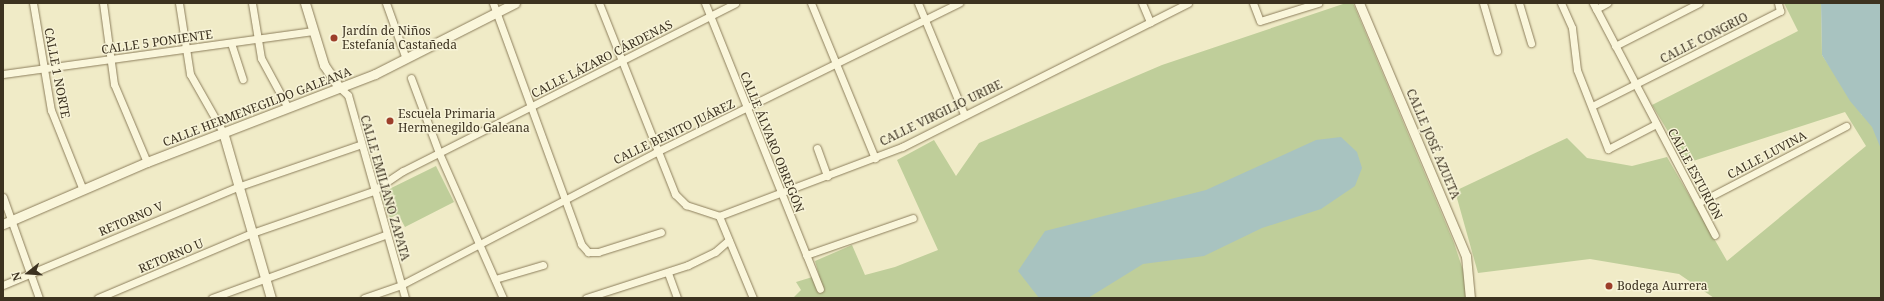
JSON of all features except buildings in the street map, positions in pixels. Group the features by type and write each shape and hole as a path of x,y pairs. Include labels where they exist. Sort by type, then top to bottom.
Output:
{"street":[{"name":"CALLE 1 NORTE","path":"33,3 42,69 57,130 83,190"},
{"path":"103,3 110,60 120,103 147,162"},
{"path":"179,3 184,50 197,91 223,132 240,186 252,234 271,298"},
{"path":"252,3 256,39 266,70 287,106"},
{"path":"305,3 324,65 339,87"},
{"path":"386,3 406,59"},
{"path":"493,3 565,199 588,252 661,232"},
{"name":"CALLE HERMENEGILDO GALEANA","path":"3,224 147,162 287,106 339,87 406,59 515,3"},
{"path":"599,3 656,152 679,201 719,216 753,298"},
{"name":"CALLE ÁLVARO OBREGÓN","path":"705,3 746,110 820,289"},
{"name":"CALLE LÁZARO CÁRDENAS","path":"373,191 439,153 531,108 735,3"},
{"path":"811,3 875,158"},
{"path":"918,3 964,114"},
{"name":"CALLE BENITO JUÁREZ","path":"364,298 401,285 656,152 746,110 924,19 959,3"},
{"path":"1142,3 1150,22"},
{"name":"CALLE VIRGILIO URIBE","path":"719,216 875,158 1188,3"},
{"path":"1253,3 1260,21 1318,3"},
{"name":"CALLE JOSÉ AZUETA","path":"1359,3 1464,249 1471,276 1470,298"},
{"path":"1483,3 1497,51"},
{"path":"1519,3 1531,43"},
{"path":"1562,3 1572,28 1577,70 1608,149 1656,124"},
{"path":"1594,6 1606,3"},
{"path":"1614,46 1699,3"},
{"name":"CALLE ESTURIÓN","path":"1594,6 1715,235"},
{"name":"CALLE CONGRIO","path":"1592,106 1636,85 1779,6"},
{"name":"CALLE 5 PONIENTE","path":"3,74 313,32"},
{"path":"230,43 243,79"},
{"path":"411,78 439,153 478,245 503,298"},
{"name":"CALLE EMILIANO ZAPATA","path":"339,87 348,95 385,235 405,298"},
{"name":"CALLE LUVINA","path":"1698,203 1846,126"},
{"name":"RETORNO V","path":"3,284 240,186 360,145"},
{"path":"816,148 827,176"},
{"name":"RETORNO U","path":"98,298 252,234 373,191"},
{"path":"3,197 39,298"},
{"path":"806,255 913,218"},
{"path":"212,298 265,276 385,235"},
{"path":"586,298 668,273 709,256 729,240"},
{"path":"495,279 543,265"},
{"path":"668,273 677,298"}],"green space":[{"path":"1346,3 1353,3 1454,243 1464,273 1466,298 793,298 801,290 796,282 819,275 815,261 852,245 865,275 895,267 938,250 897,160 934,140 956,176 979,143 1162,65"},
{"path":"1784,3 1821,3 1822,55 1862,115 1881,3 1881,298 1714,298 1679,274 1590,259 1478,273 1455,191 1567,138 1587,158 1632,166 1667,157 1727,261 1866,146 1845,112 1687,163 1652,105 1798,31"},
{"path":"436,166 454,202 405,227 398,214 390,218 379,194"}],"water":[{"path":"1821,3 1881,3 1881,149 1872,127 1850,101 1822,55"},
{"path":"1341,137 1357,152 1362,168 1355,186 1321,209 1262,228 1204,256 1143,264 1088,298 1039,298 1018,271 1045,231 1206,190 1316,140"}],"place":[{"name":"Jardín de Niños Estefanía Castañeda","path":"334,38"},
{"name":"Escuela Primaria Hermenegildo Galeana","path":"390,121"},
{"name":"Bodega Aurrera","path":"1609,286"}]}
